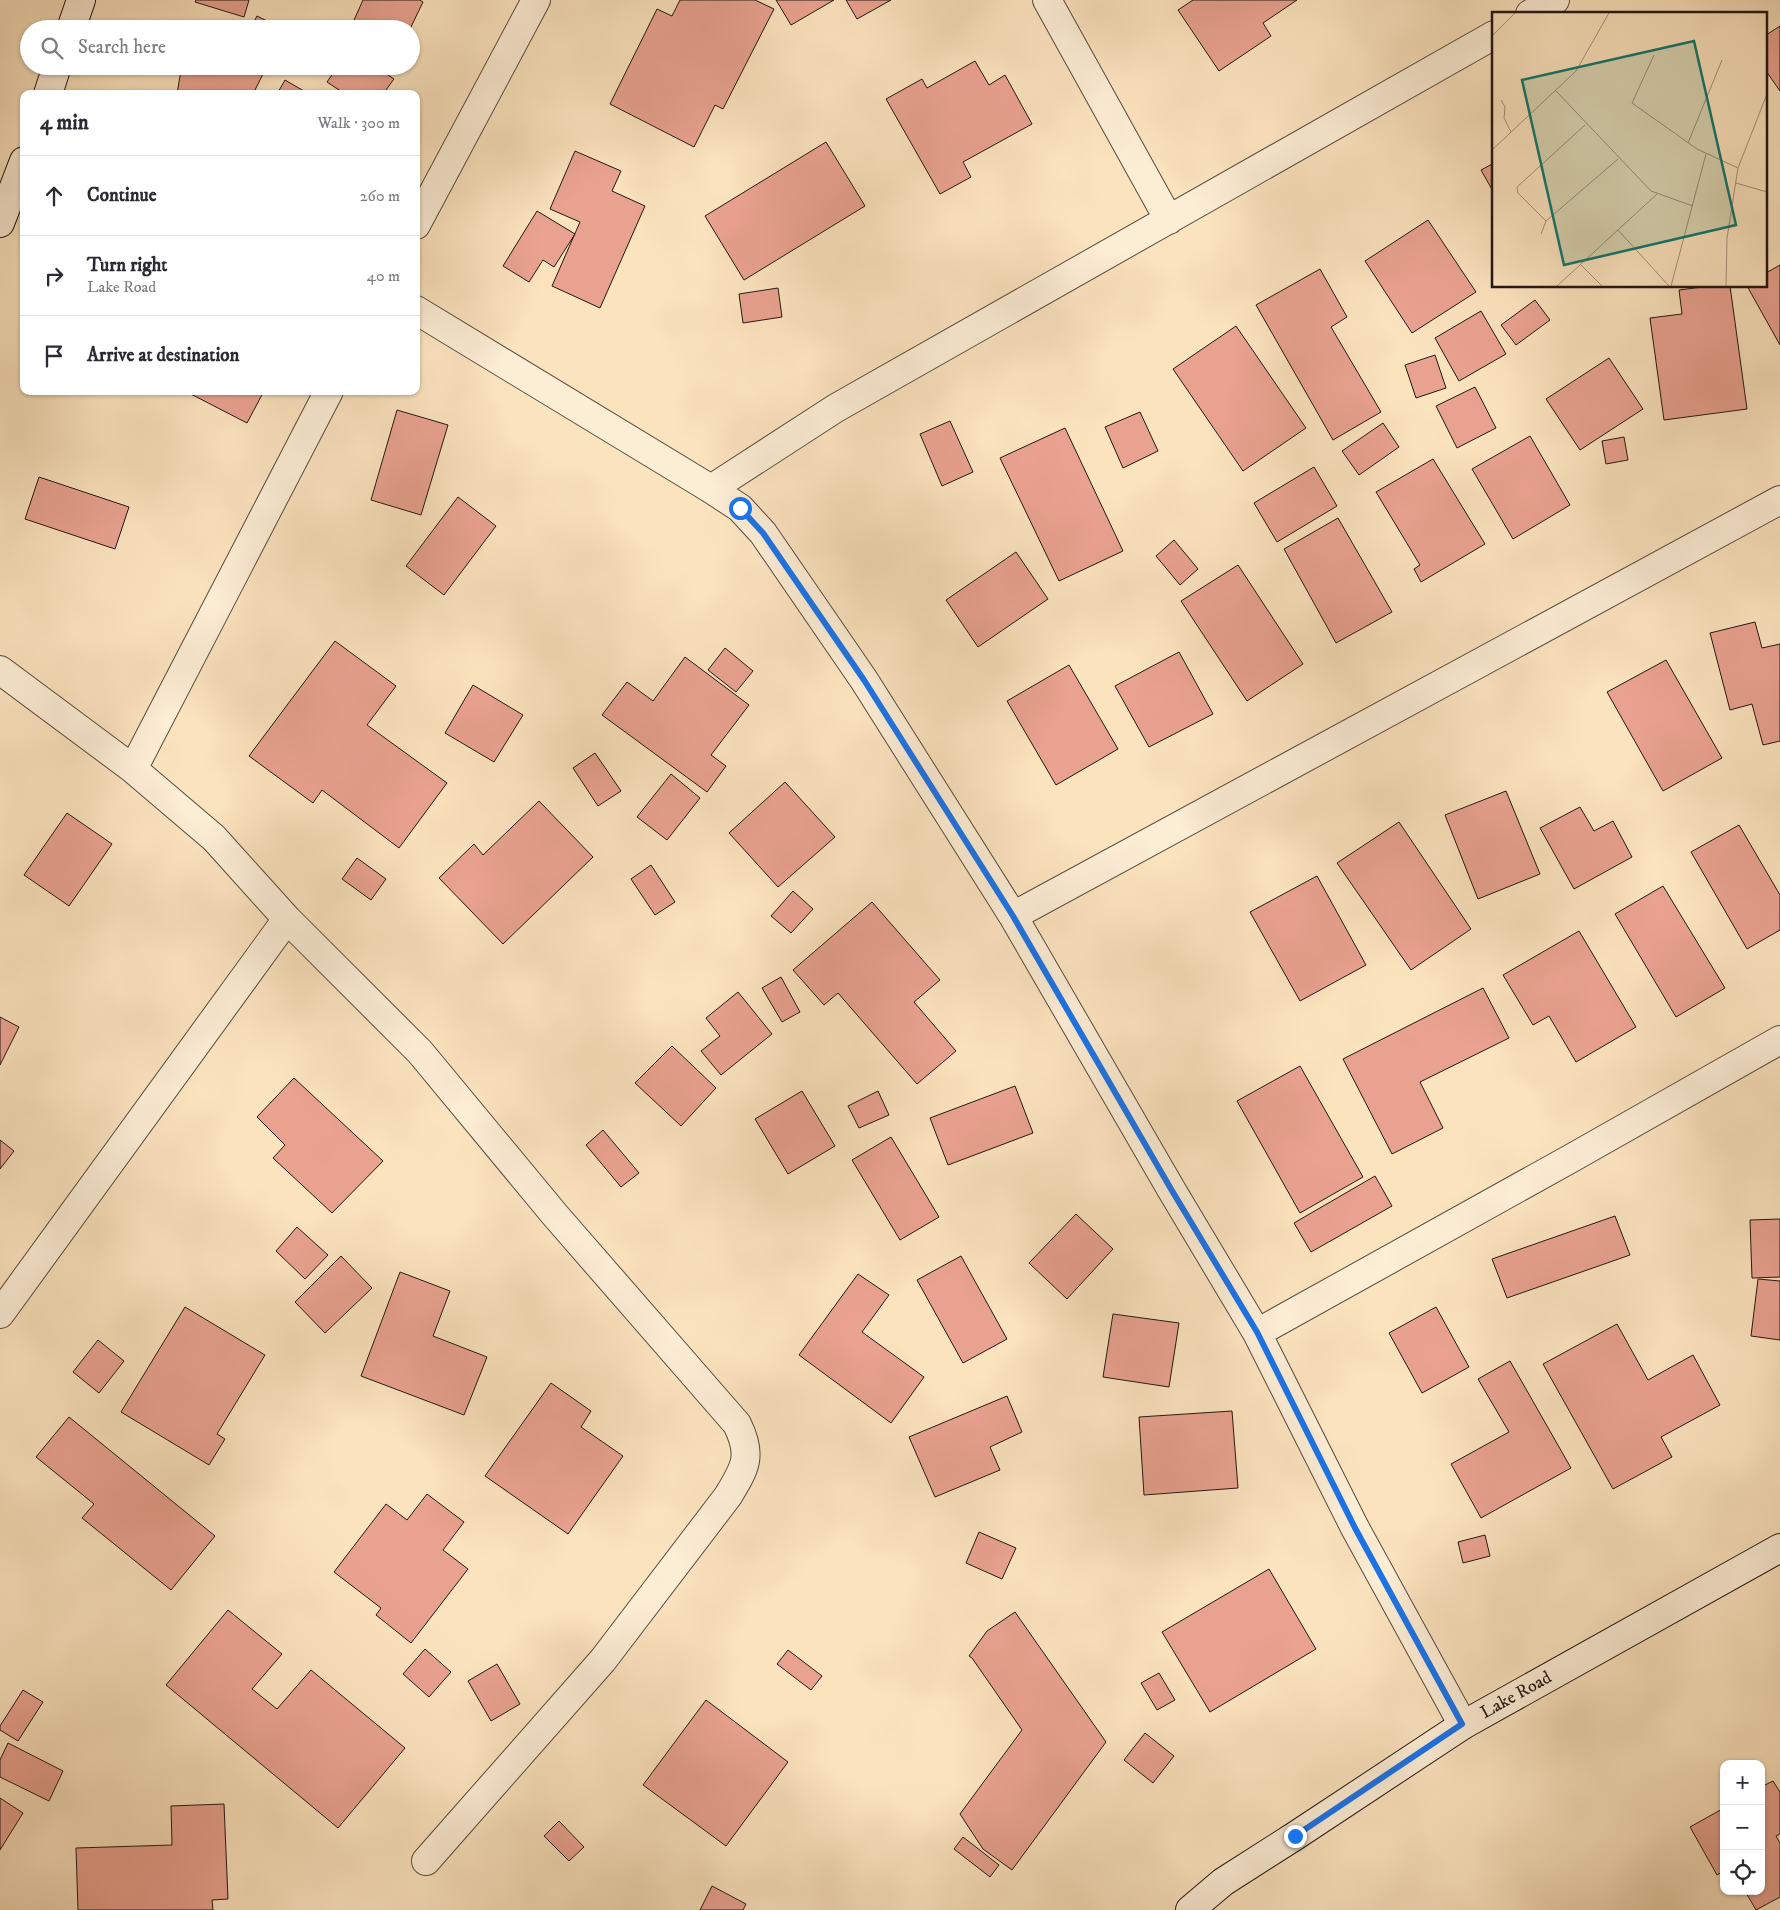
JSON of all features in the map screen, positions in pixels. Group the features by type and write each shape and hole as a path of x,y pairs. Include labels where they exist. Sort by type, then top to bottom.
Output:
{"street":[{"path":"74,20 81,0"},
{"path":"420,218 536,0"},
{"path":"1047,0 1169,220"},
{"path":"1534,12 1555,0"},
{"path":"711,489 836,408 1492,36"},
{"path":"49,90 54,75"},
{"path":"0,223 20,170"},
{"path":"420,312 711,489 740,508 763,533 864,680 1013,916 1166,1180 1257,1332 1355,1528 1462,1724"},
{"path":"133,769 327,395"},
{"path":"1013,916 1780,500"},
{"path":"0,670 133,769 214,838 287,919 420,1052 555,1214 738,1424 745,1440 746,1459 740,1475 728,1496 603,1660 426,1861"},
{"path":"0,1314 287,919"},
{"path":"1257,1332 1562,1164 1780,1040"},
{"name":"Lake Road","path":"1190,1910 1223,1882 1303,1831 1462,1724 1780,1548"}],"building":[{"path":"196,0 249,0 244,17 195,2"},
{"path":"363,0 420,0 423,2 414,20 354,20"},
{"path":"680,0 755,0 774,9 723,109 715,105 694,147 610,104 657,9 672,16"},
{"path":"776,0 834,0 791,25"},
{"path":"846,0 891,0 857,19"},
{"path":"1193,0 1297,0 1263,23 1271,36 1219,71 1178,10"},
{"path":"257,16 265,20 255,20"},
{"path":"1780,26 1780,91 1768,74 1768,34"},
{"path":"975,61 989,85 1005,75 1032,124 963,162 971,177 940,194 886,99 922,79 927,88"},
{"path":"262,75 255,90 178,90 180,76"},
{"path":"332,75 388,75 394,79 386,90 339,90 327,82"},
{"path":"285,80 302,90 279,90"},
{"path":"826,142 865,206 744,280 705,216"},
{"path":"575,151 621,171 612,191 645,206 600,308 552,286 580,222 550,209"},
{"path":"1492,164 1492,189 1481,170"},
{"path":"537,211 575,234 554,267 543,260 529,282 503,266"},
{"path":"1428,220 1476,292 1412,333 1365,261"},
{"path":"1780,265 1780,345 1748,288 1768,288 1768,272"},
{"path":"1320,269 1347,317 1331,327 1381,412 1333,440 1256,305"},
{"path":"778,288 782,317 743,323 739,294"},
{"path":"1730,288 1747,409 1664,420 1650,318 1682,314 1679,290"},
{"path":"1535,300 1550,320 1516,345 1501,325"},
{"path":"1481,311 1506,354 1459,381 1435,338"},
{"path":"1236,326 1306,428 1243,471 1173,369"},
{"path":"1435,355 1446,388 1416,398 1405,365"},
{"path":"1609,358 1643,409 1580,450 1546,399"},
{"path":"1475,387 1496,428 1457,448 1436,406"},
{"path":"193,395 262,395 247,423"},
{"path":"397,410 448,425 421,515 371,500"},
{"path":"1140,412 1158,451 1123,468 1105,427"},
{"path":"950,421 973,472 942,486 920,434"},
{"path":"1383,423 1399,447 1359,475 1342,451"},
{"path":"1065,428 1123,551 1059,581 1000,458"},
{"path":"1530,436 1570,505 1513,539 1472,469"},
{"path":"1624,437 1628,460 1606,464 1602,441"},
{"path":"1433,459 1485,544 1421,582 1414,569 1420,565 1376,492"},
{"path":"1314,467 1337,506 1277,542 1254,503"},
{"path":"39,477 129,507 115,549 25,519"},
{"path":"458,497 496,526 444,595 406,566"},
{"path":"1338,518 1392,612 1336,643 1284,549"},
{"path":"1174,540 1198,569 1180,585 1156,556"},
{"path":"1016,552 1048,599 978,647 946,600"},
{"path":"1238,565 1303,664 1247,701 1181,601"},
{"path":"1755,622 1762,648 1780,644 1780,741 1763,745 1752,704 1730,710 1710,633"},
{"path":"335,641 396,686 367,725 447,783 399,848 322,790 313,803 249,756"},
{"path":"725,648 753,671 736,692 708,670"},
{"path":"1179,652 1213,714 1149,747 1115,686"},
{"path":"685,657 749,705 711,755 726,766 707,792 602,715 627,682 653,701"},
{"path":"1666,660 1722,758 1663,791 1607,692"},
{"path":"1069,665 1118,749 1056,785 1007,701"},
{"path":"473,685 523,715 494,762 445,733"},
{"path":"595,753 621,791 598,806 573,768"},
{"path":"671,774 700,798 667,840 637,817"},
{"path":"785,782 835,837 778,887 729,833"},
{"path":"1506,791 1540,874 1478,899 1445,815"},
{"path":"539,801 593,857 503,944 439,878 474,844 483,855"},
{"path":"1580,807 1594,831 1613,821 1632,857 1574,889 1540,828"},
{"path":"67,813 112,844 69,906 24,875"},
{"path":"1399,822 1471,929 1411,970 1337,863"},
{"path":"1739,825 1780,895 1780,930 1747,949 1691,852"},
{"path":"357,858 386,879 371,900 342,879"},
{"path":"651,865 675,902 655,915 631,879"},
{"path":"1317,876 1366,965 1300,1001 1250,912"},
{"path":"1663,886 1725,988 1676,1017 1615,914"},
{"path":"793,891 813,909 791,933 771,916"},
{"path":"872,902 940,980 914,1002 956,1051 917,1084 838,993 824,1005 793,970"},
{"path":"1579,931 1636,1027 1576,1062 1549,1016 1533,1025 1503,975"},
{"path":"781,977 800,1012 782,1022 762,988"},
{"path":"1483,988 1509,1038 1420,1082 1443,1128 1392,1154 1343,1059"},
{"path":"738,992 772,1034 721,1075 701,1051 720,1036 706,1018"},
{"path":"0,1017 19,1027 0,1065"},
{"path":"672,1046 716,1088 681,1126 635,1083"},
{"path":"1300,1066 1363,1177 1300,1213 1237,1101"},
{"path":"294,1078 383,1161 332,1213 273,1158 285,1145 257,1117"},
{"path":"1015,1086 1033,1133 948,1165 930,1118"},
{"path":"802,1091 835,1146 788,1174 755,1119"},
{"path":"878,1091 889,1115 859,1128 848,1106"},
{"path":"603,1130 639,1173 621,1187 586,1145"},
{"path":"891,1137 939,1217 900,1240 852,1160"},
{"path":"0,1140 14,1151 0,1169"},
{"path":"1375,1176 1392,1206 1311,1252 1294,1223"},
{"path":"1076,1214 1113,1249 1067,1299 1029,1263"},
{"path":"1615,1216 1630,1255 1507,1298 1492,1259"},
{"path":"1780,1219 1780,1277 1752,1278 1750,1220"},
{"path":"297,1227 328,1255 305,1279 276,1251"},
{"path":"341,1256 372,1288 325,1333 295,1302"},
{"path":"961,1256 1007,1339 963,1363 917,1280"},
{"path":"400,1272 450,1291 433,1336 487,1357 464,1415 361,1376"},
{"path":"858,1274 889,1295 862,1332 924,1377 891,1423 799,1355"},
{"path":"1758,1279 1780,1281 1780,1340 1751,1336"},
{"path":"185,1307 265,1355 217,1434 225,1439 209,1465 121,1412"},
{"path":"1436,1307 1469,1367 1422,1393 1389,1333"},
{"path":"1113,1314 1179,1323 1169,1387 1103,1377"},
{"path":"1617,1324 1648,1380 1693,1355 1720,1405 1661,1437 1672,1457 1613,1489 1543,1364"},
{"path":"98,1340 124,1361 99,1393 73,1372"},
{"path":"1510,1361 1571,1468 1481,1518 1451,1464 1509,1432 1478,1379"},
{"path":"551,1383 591,1411 581,1427 623,1456 568,1534 485,1476"},
{"path":"1007,1396 1022,1432 990,1447 1000,1470 935,1497 909,1437"},
{"path":"1232,1411 1238,1488 1144,1495 1139,1417"},
{"path":"69,1417 215,1536 171,1590 82,1518 94,1504 36,1457"},
{"path":"427,1494 464,1522 443,1550 468,1569 411,1643 376,1615 381,1608 334,1572 386,1504 407,1520"},
{"path":"979,1532 1016,1548 1002,1579 966,1563"},
{"path":"1485,1535 1490,1556 1463,1563 1458,1542"},
{"path":"1269,1569 1316,1649 1210,1712 1162,1632"},
{"path":"228,1610 282,1654 252,1689 277,1709 311,1670 405,1748 338,1828 166,1685"},
{"path":"1015,1612 1106,1742 1012,1870 983,1849 960,1814 1022,1730 969,1656 987,1631"},
{"path":"425,1649 451,1672 429,1697 403,1674"},
{"path":"788,1650 822,1676 811,1690 777,1664"},
{"path":"497,1664 520,1704 491,1721 468,1681"},
{"path":"1159,1673 1175,1700 1157,1710 1141,1683"},
{"path":"23,1690 43,1702 18,1741 0,1730 0,1726"},
{"path":"706,1700 788,1762 726,1846 643,1785"},
{"path":"1145,1733 1174,1756 1153,1783 1124,1760"},
{"path":"8,1743 63,1771 49,1801 0,1777 0,1760"},
{"path":"1773,1781 1780,1792 1780,1834 1776,1836 1780,1843 1780,1897 1756,1910 1747,1895 1765,1895 1765,1785"},
{"path":"0,1798 23,1813 0,1850"},
{"path":"224,1804 228,1899 212,1900 213,1910 78,1910 76,1848 172,1845 171,1806"},
{"path":"1720,1810 1720,1873 1717,1875 1690,1827"},
{"path":"559,1821 584,1847 569,1861 544,1836"},
{"path":"963,1837 999,1865 990,1877 954,1849"},
{"path":"712,1886 746,1904 743,1910 700,1910"}],"route":[{"path":"740,508 763,533 864,680 1013,916 1171,1189 1257,1332 1355,1528 1462,1724 1295,1836"}]}
